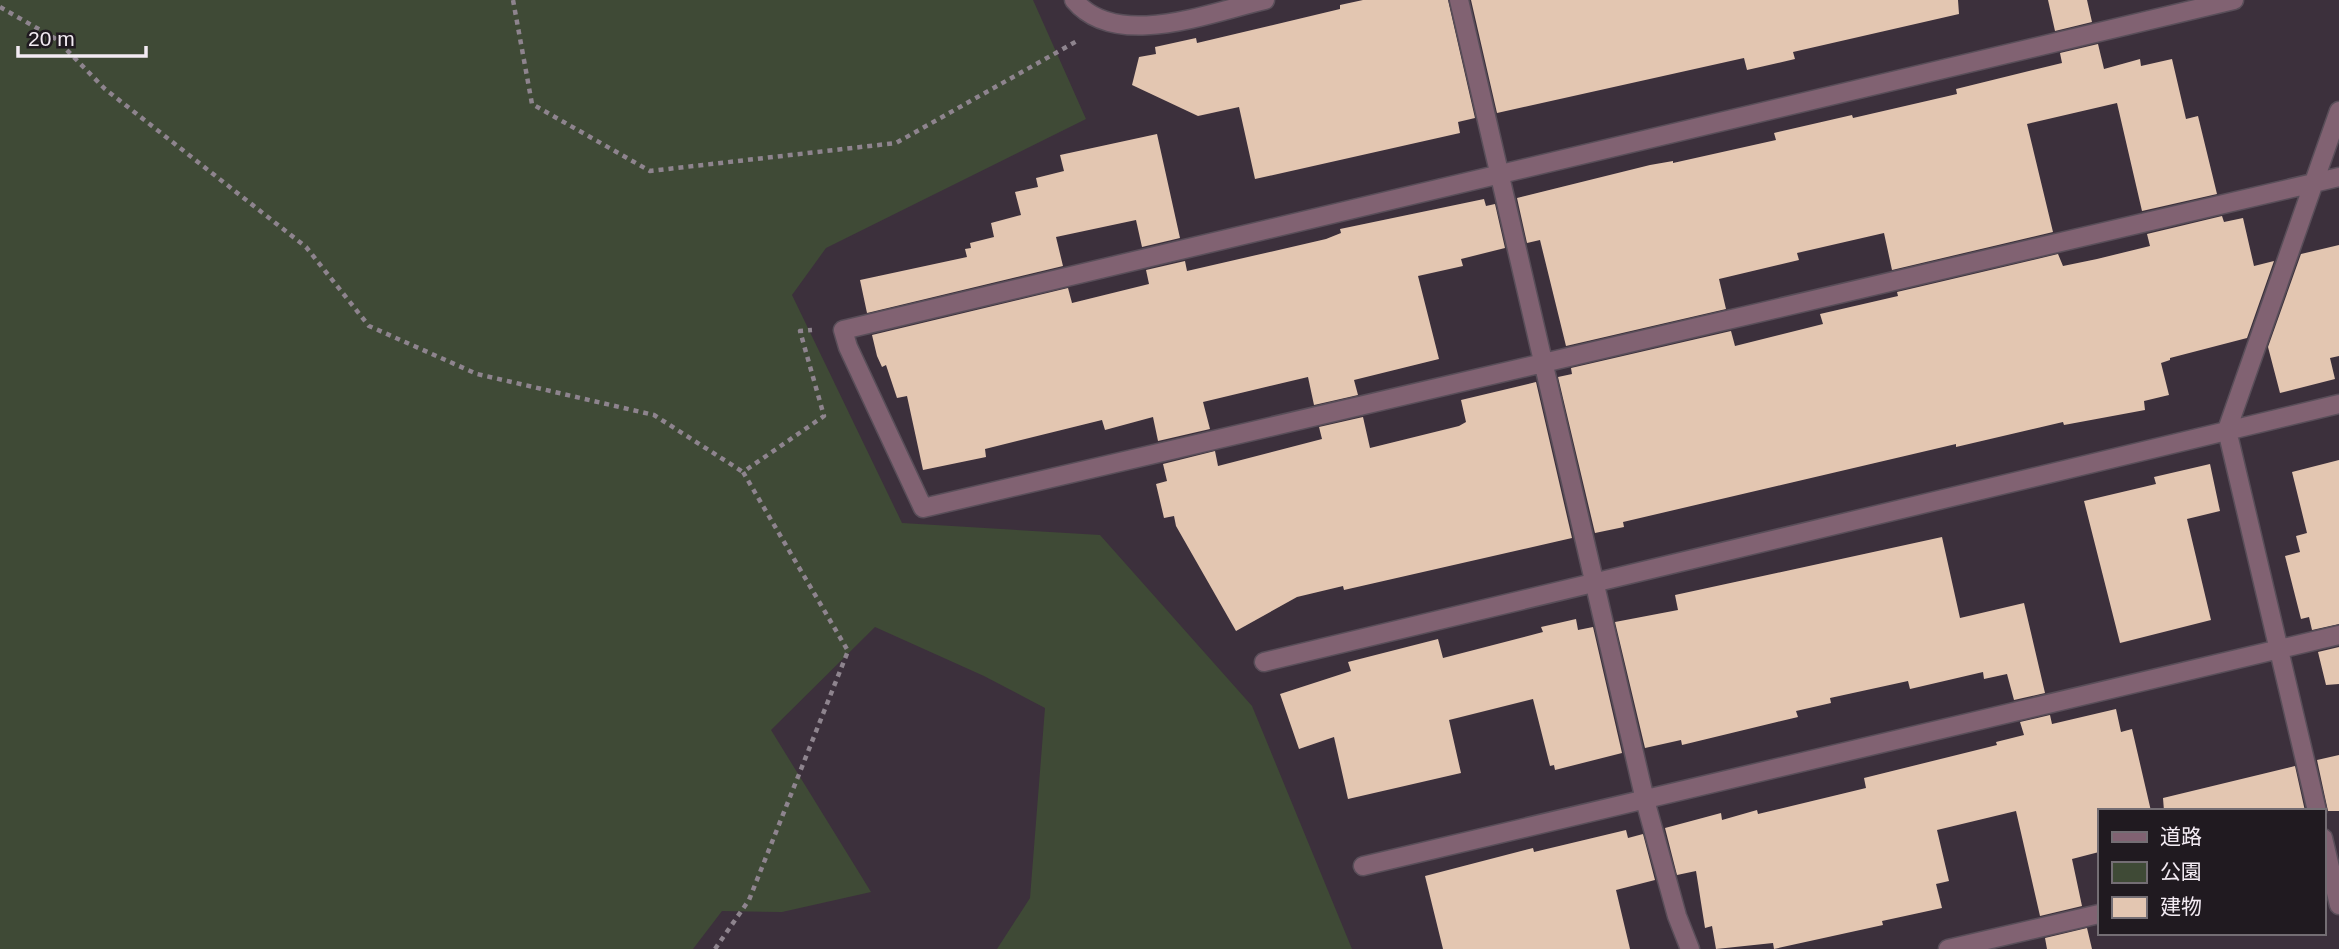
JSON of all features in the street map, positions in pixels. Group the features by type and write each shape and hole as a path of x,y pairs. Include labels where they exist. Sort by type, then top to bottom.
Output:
{"street":[{"path":"1074,0 1082,10 1108,24 1152,26 1265,0"},
{"path":"1459,0 1645,800 1677,916 1690,949"},
{"path":"2234,0 843,330 848,347 923,508 2339,177"},
{"path":"2317,809 2227,430 2339,111"},
{"path":"1264,662 2339,404"},
{"path":"1363,866 2339,635"},
{"path":"2330,860 2339,905"},
{"path":"1948,949 2098,914"}],"path":[{"path":"513,0 532,104 650,171 896,144 1108,24"},
{"path":"0,7 56,39 105,89 306,247 369,326 477,374 654,415 743,472 848,651 749,900 715,949"},
{"path":"743,472 824,416 800,331 843,330"}],"green space":[{"path":"0,0 1033,0 1086,119 826,248 792,295 902,523 1100,535 1252,706 1352,949 997,949 1030,898 1045,708 984,676 875,627 771,730 871,892 782,912 722,911 693,949 0,949"}],"building":[{"path":"1363,0 1448,0 1475,118 1458,122 1460,133 1255,179 1239,107 1198,116 1132,85 1139,57 1156,54 1155,47 1196,38 1197,43 1340,9 1340,5"},
{"path":"1471,0 1958,0 1959,14 1793,52 1795,59 1747,70 1744,58 1497,113"},
{"path":"2048,0 2087,0 2092,22 2055,31"},
{"path":"2098,44 2104,69 2140,59 2141,66 2172,59 2186,119 2198,116 2217,194 2142,211 2117,103 2027,124 2053,232 1892,270 1884,233 1797,253 1799,260 1719,279 1726,309 1566,346 1540,240 1527,243 1517,198 1650,165 1673,163 1776,140 1774,133 1957,94 1956,89 2062,63 2060,53"},
{"path":"1157,134 1180,238 1142,247 1136,220 1056,237 1063,266 867,313 860,280 967,257 965,249 971,248 970,243 994,237 991,223 1021,215 1015,192 1038,187 1036,178 1064,171 1060,155"},
{"path":"1484,199 1486,206 1495,204 1505,248 1461,259 1463,266 1418,276 1439,359 1354,380 1358,395 1314,405 1308,377 1203,402 1210,429 1158,441 1153,417 1105,430 1102,420 985,449 986,457 923,470 907,396 897,398 886,365 882,367 877,356 872,335 1068,288 1072,303 1149,284 1146,270 1185,261 1187,271 1326,239 1341,233 1340,229"},
{"path":"2222,216 2224,222 2243,218 2254,266 2274,261 2247,338 2170,358 2161,363 2169,395 2144,401 2145,410 2064,425 2063,422 1956,447 1956,444 1623,522 1624,527 1595,533 1558,377 1572,374 1571,368 1731,331 1735,346 1823,324 1820,314 1898,296 1897,292 2058,254 2063,266 2150,246 2147,234"},
{"path":"2339,245 2339,356 2330,358 2335,379 2280,393 2268,347 2301,254"},
{"path":"1536,382 1572,538 1344,590 1343,586 1297,597 1236,631 1176,526 1174,516 1164,518 1156,484 1167,481 1163,464 1215,451 1218,466 1322,439 1319,427 1363,417 1370,448 1459,426 1466,422 1461,400"},
{"path":"2339,460 2339,624 2312,630 2309,617 2301,619 2285,556 2300,552 2296,536 2307,533 2292,472"},
{"path":"2210,464 2220,511 2187,519 2211,620 2120,643 2084,501 2156,484 2154,477"},
{"path":"1942,537 1960,618 2024,603 2045,693 2014,700 2007,674 1984,679 1983,672 1910,689 1908,681 1830,698 1831,703 1796,711 1798,717 1682,745 1681,740 1645,748 1615,622 1678,610 1675,595"},
{"path":"1576,619 1578,630 1593,627 1622,753 1555,770 1554,765 1550,766 1533,699 1449,720 1461,773 1348,799 1334,737 1299,749 1280,694 1351,671 1348,662 1438,639 1443,658 1543,632 1541,627"},
{"path":"2339,647 2339,684 2326,685 2318,652"},
{"path":"2116,709 2121,732 2132,729 2151,809 2098,809 2098,852 2072,859 2082,906 2040,916 2016,811 1937,830 1949,881 1936,884 1942,908 1882,921 1883,925 1774,949 1773,943 1716,949 1712,926 1705,928 1696,871 1677,875 1665,828 1721,813 1722,820 1757,810 1758,814 1866,788 1864,778 1997,745 1996,742 2024,735 2020,722 2050,715 2052,724"},
{"path":"2339,755 2339,811 2328,811 2317,760"},
{"path":"2295,766 2305,809 2164,809 2163,798"},
{"path":"1626,830 1628,838 1643,834 1655,880 1616,890 1630,949 1443,949 1425,876 1533,848 1534,852"},
{"path":"2087,928 2092,949 2047,949 2045,938"}]}
